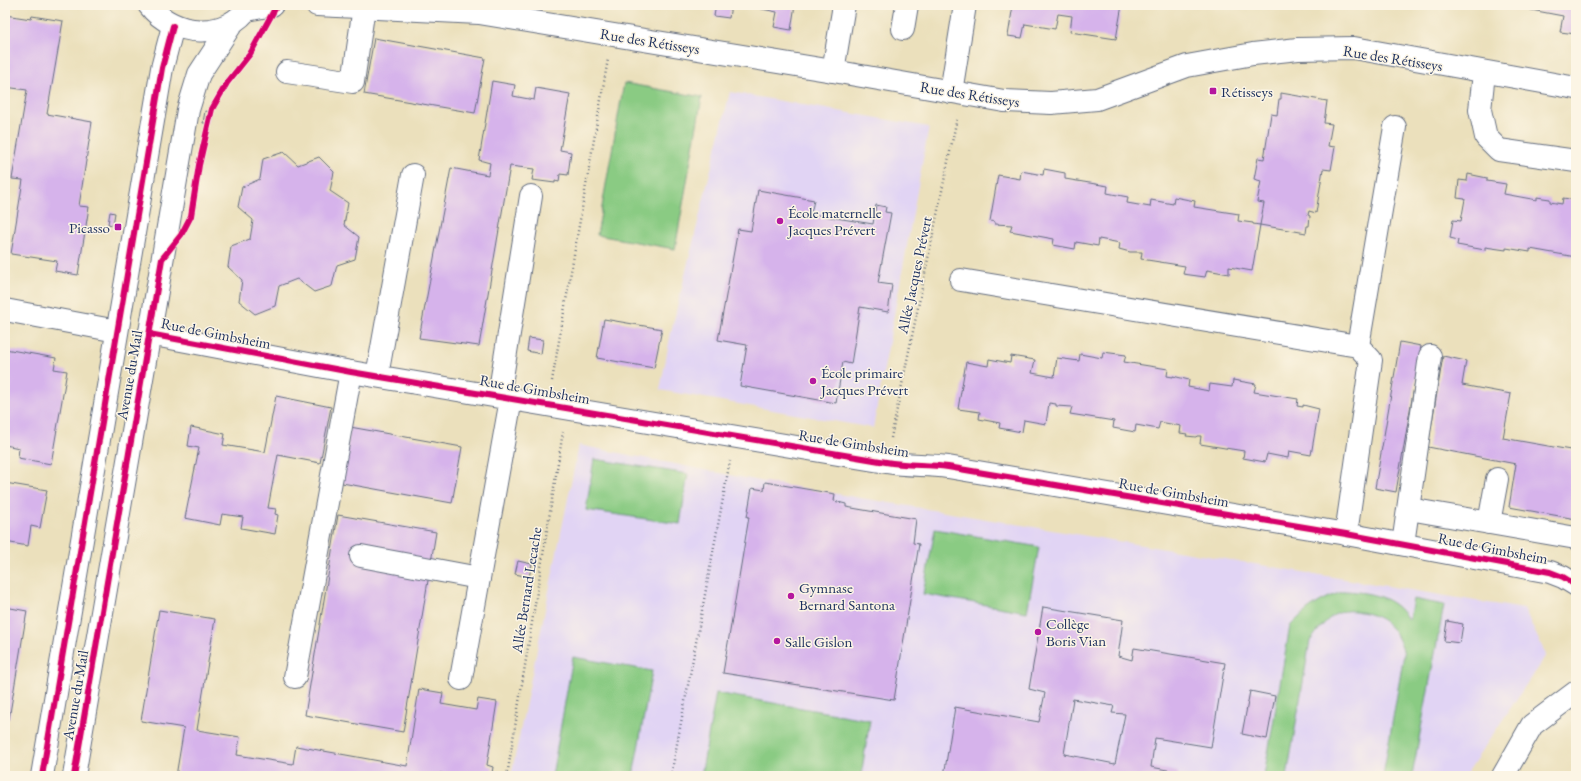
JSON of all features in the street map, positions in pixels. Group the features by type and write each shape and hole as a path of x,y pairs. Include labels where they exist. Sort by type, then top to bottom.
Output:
{"street":[{"path":"149,5 155,14 173,26 194,31 216,29 243,12 272,5"},
{"name":"Rue des Rétisseys","path":"317,5 470,9 612,35 1004,101 1051,103 1097,99 1187,66 1253,54 1298,49 1354,48 1484,73 1576,88"},
{"path":"833,71 844,5"},
{"path":"903,29 907,5"},
{"path":"957,92 965,5"},
{"path":"287,72 353,82 364,7"},
{"name":"Avenue du Mail","path":"74,776 188,110 199,74 243,12"},
{"name":"Avenue du Mail","path":"42,776 162,68 173,26"},
{"path":"1484,73 1480,110 1486,137 1499,150 1576,161"},
{"path":"1358,346 1395,127"},
{"path":"377,376 413,175"},
{"path":"461,680 479,578 505,398 531,196"},
{"path":"961,280 1358,346 1371,360 1346,534"},
{"path":"5,310 117,331"},
{"name":"Rue de Gimbsheim","path":"149,334 351,372 886,462 899,464 930,464 1403,544 1550,572 1563,577 1576,585"},
{"path":"1403,544 1430,356"},
{"path":"295,677 351,372"},
{"path":"1489,523 1497,479"},
{"path":"1409,509 1576,538"},
{"path":"361,556 479,578"},
{"path":"1503,776 1532,725 1576,692"}],"path":[{"path":"671,776 734,436"}],"shaded area":[{"path":"730,92 929,127 873,428 660,390 671,332"},
{"name":"Collège Boris Vian","path":"579,445 765,482 1524,609 1546,655 1465,776 511,776"}],"green space":[{"path":"624,83 702,97 675,249 597,235"},
{"path":"594,459 688,474 680,524 586,510"},
{"path":"935,529 1039,547 1027,612 923,594"},
{"path":"1345,591 1364,593 1383,598 1396,606 1409,620 1413,599 1444,605 1412,776 1383,776 1404,654 1401,645 1394,631 1384,621 1369,614 1351,611 1342,612 1332,616 1310,641 1287,776 1264,776 1290,626 1315,605"},
{"path":"573,657 652,671 633,776 552,776"},
{"path":"716,693 870,720 861,776 701,776"}],"building":[{"path":"716,5 731,5 729,18 714,16"},
{"path":"742,5 795,5 791,30 774,27 777,12"},
{"path":"1013,5 1122,5 1116,39 1070,32 1072,16 1058,14 1055,29 1025,24 1022,38 1008,36"},
{"path":"1505,5 1576,5 1576,34 1560,32 1563,16"},
{"path":"5,15 31,19 32,16 63,21 47,114 92,122 79,206 89,207 78,275 55,271 57,261 11,254 23,180 12,179 27,90 5,87"},
{"path":"374,38 485,58 475,113 364,94"},
{"path":"492,81 515,85 513,96 534,100 536,88 570,94 560,150 571,152 568,175 560,174 559,182 555,181 555,183 532,180 534,169 510,166 479,346 419,338 451,168 488,175 490,163 479,160"},
{"path":"1281,93 1327,101 1324,123 1332,124 1328,146 1335,147 1331,170 1323,169 1316,213 1309,211 1309,226 1307,226 1306,233 1260,225 1264,203 1257,202 1261,181 1254,179 1258,158 1264,159 1271,114 1277,115"},
{"path":"205,111 209,112 207,123 203,123"},
{"path":"284,152 298,165 319,157 334,172 330,191 348,203 344,225 359,237 355,259 337,265 332,286 314,292 297,279 279,286 275,306 255,314 239,301 242,280 228,267 231,246 250,239 253,220 238,207 242,187 260,179 263,159"},
{"path":"1044,169 1065,173 1065,179 1108,186 1107,193 1128,197 1127,203 1150,207 1151,200 1173,204 1174,197 1195,201 1194,207 1239,214 1238,221 1260,225 1252,271 1229,267 1229,274 1207,270 1205,277 1183,274 1185,266 1141,259 1142,252 1130,252 1119,249 1120,243 1099,239 1098,246 1076,242 1075,249 1053,245 1054,239 1010,231 1012,225 995,224 995,222 990,221 998,175 1020,179 1021,171 1043,175"},
{"path":"1468,174 1487,178 1487,181 1506,184 1504,194 1537,200 1537,197 1550,199 1550,202 1562,204 1563,198 1576,200 1576,257 1530,249 1530,252 1506,248 1506,250 1485,247 1485,250 1457,245 1458,240 1450,238 1453,220 1461,221 1465,199 1457,198 1459,180 1467,181"},
{"path":"758,190 814,200 811,214 873,224 876,205 886,207 885,212 891,213 878,283 892,285 888,312 860,307 851,364 843,362 836,403 740,386 747,345 718,340 738,229 751,231"},
{"path":"110,212 115,213 113,225 108,224"},
{"path":"604,319 662,329 654,368 597,358"},
{"path":"529,338 543,340 541,354 527,351"},
{"path":"1400,342 1421,346 1396,492 1375,488"},
{"path":"5,349 56,358 54,369 67,371 51,464 18,458 19,448 5,445"},
{"path":"1103,352 1126,355 1124,362 1168,369 1167,376 1189,380 1188,387 1209,391 1210,384 1232,387 1233,380 1256,384 1254,392 1298,399 1297,406 1303,407 1303,405 1319,409 1311,455 1289,451 1288,458 1267,454 1265,462 1243,458 1244,451 1200,444 1201,436 1186,436 1187,434 1180,433 1181,426 1160,422 1158,429 1136,425 1135,432 1113,428 1114,421 1070,414 1072,407 1056,406 1056,404 1049,403 1046,424 1024,420 1022,432 999,428 1000,423 979,419 980,412 958,409 966,362 988,366 989,359 1010,363 1011,356 1035,360 1032,373 1054,377 1057,358 1079,361 1080,354 1102,358"},
{"path":"1443,356 1466,361 1462,385 1511,394 1503,438 1576,451 1576,519 1509,507 1516,464 1428,447"},
{"path":"276,396 331,407 320,463 278,455 268,508 276,509 275,514 278,515 275,534 241,528 243,517 222,514 220,525 185,518 199,448 188,446 191,427 225,434 223,445 265,452"},
{"path":"350,427 462,447 452,503 342,483"},
{"name":"Gymnase Bernard Santona","path":"765,482 835,494 834,501 846,504 846,507 916,519 913,543 919,544 894,700 723,673 749,517 747,517 752,488 764,490"},
{"path":"5,483 47,490 40,528 31,526 28,546 5,542"},
{"path":"338,515 436,532 403,732 305,715"},
{"path":"518,561 532,564 529,577 515,574"},
{"path":"5,607 27,611 9,719 5,718"},
{"path":"1043,607 1123,620 1118,656 1132,660 1134,648 1225,663 1211,747 1155,738 1151,767 1178,772 1178,776 944,776 955,707 1039,722 1045,693 1029,689","holes":["1073,699 1114,706 1112,713 1125,714 1115,764 1064,754"]},
{"path":"159,610 215,619 197,730 240,737 237,755 293,764 296,746 407,766 419,689 443,693 441,704 476,710 478,699 497,702 487,765 493,767 492,773 497,773 496,776 459,776 440,773 440,776 176,776 184,728 141,721"},
{"path":"1447,621 1463,624 1460,643 1444,641"},
{"path":"1250,691 1275,696 1267,739 1242,734"}],"cycle path":[{"path":"74,776 162,259 181,235 191,216 199,165 212,109 227,83 250,54 277,5"},
{"path":"42,776 162,68 173,26"},
{"path":"149,334 351,372 886,462 948,467 1346,534 1550,572 1563,577 1576,585"}],"place":[{"name":"Rétisseys","path":"1213,91"},
{"name":"École maternelle Jacques Prévert","path":"780,221"},
{"name":"Picasso","path":"118,227"},
{"name":"École primaire Jacques Prévert","path":"813,381"},
{"name":"Gymnase Bernard Santona","path":"791,596"},
{"name":"Collège Boris Vian","path":"1038,632"},
{"name":"Salle Gislon","path":"777,641"}]}
